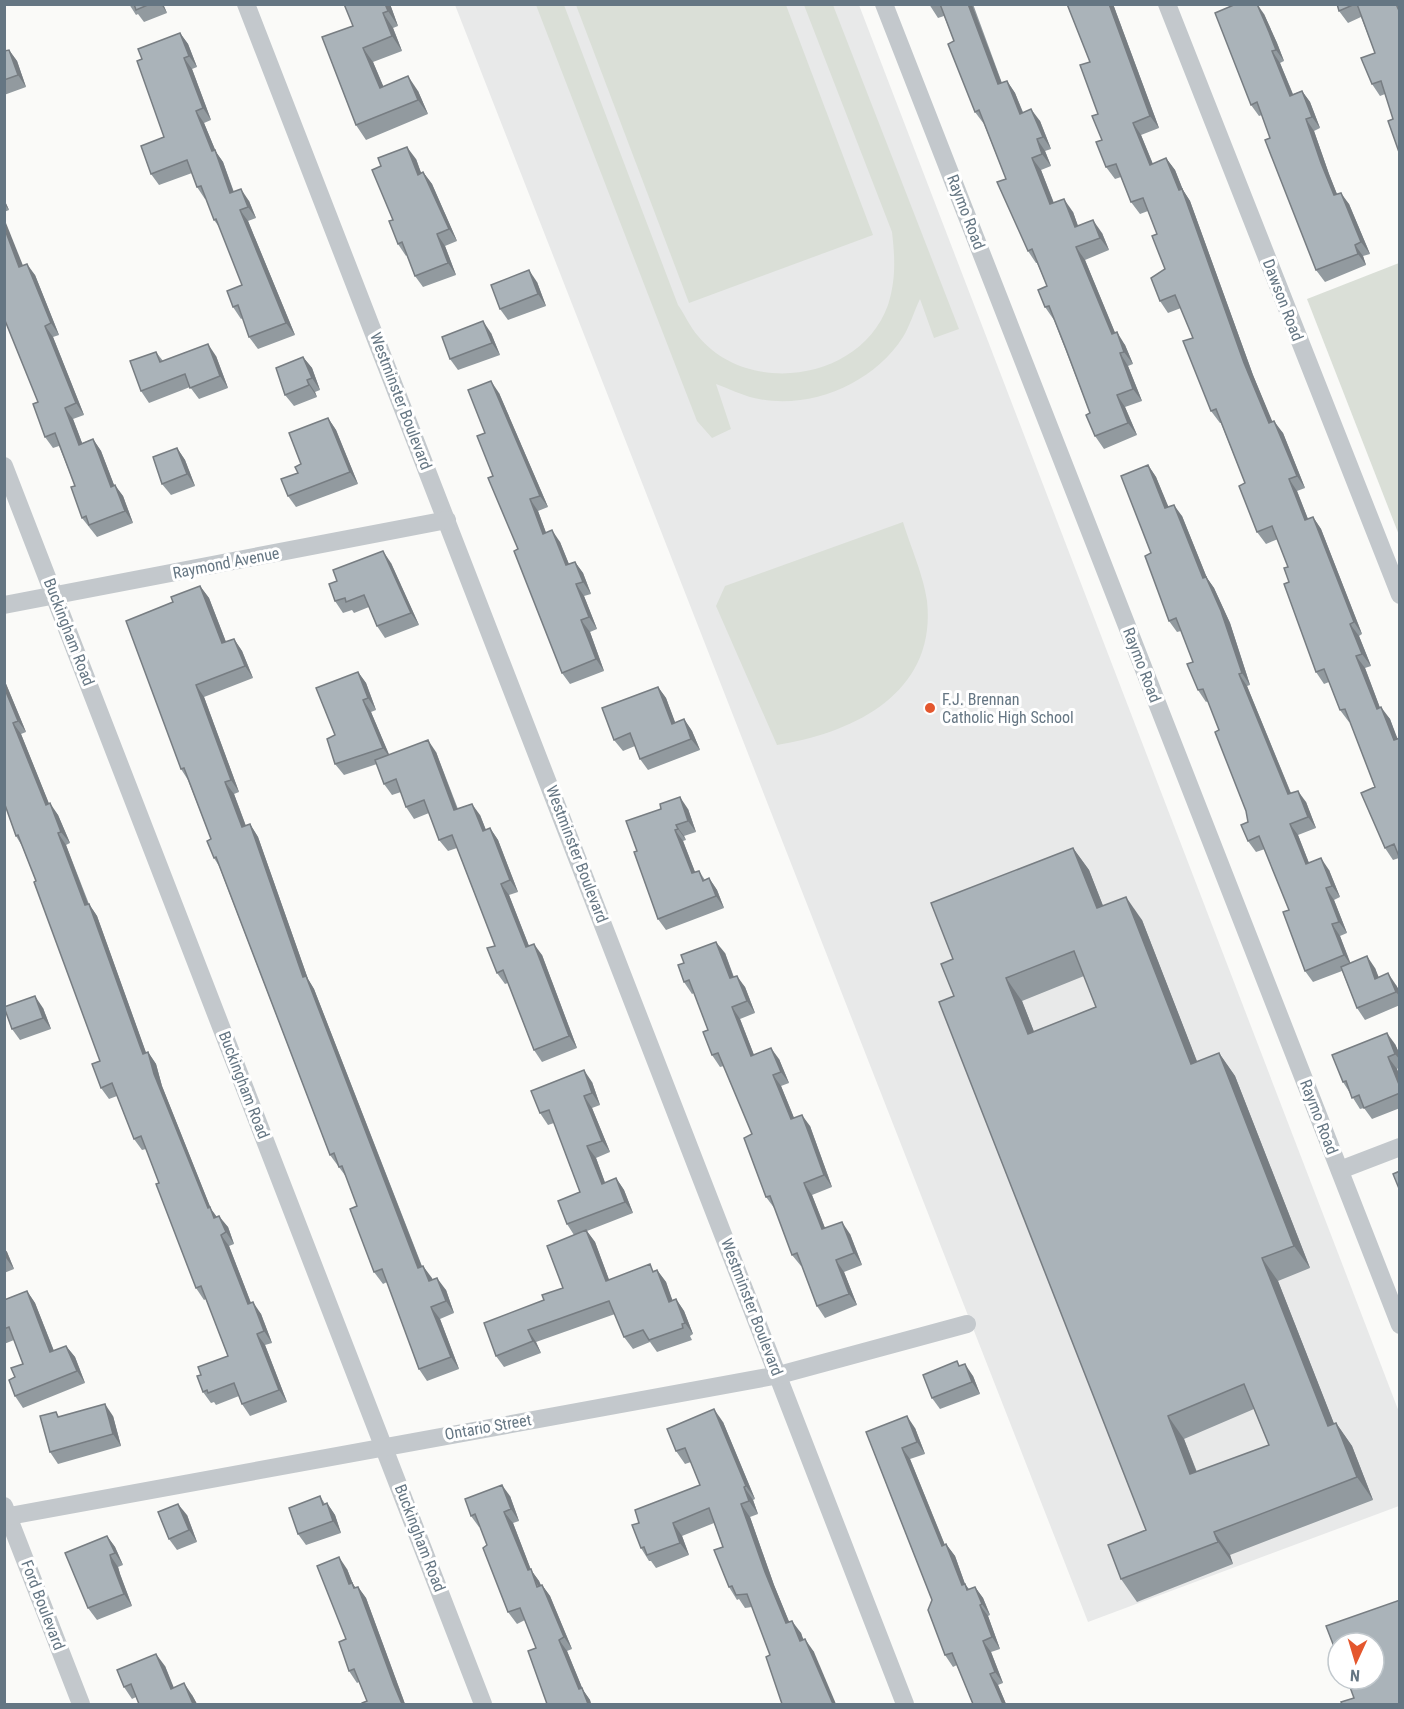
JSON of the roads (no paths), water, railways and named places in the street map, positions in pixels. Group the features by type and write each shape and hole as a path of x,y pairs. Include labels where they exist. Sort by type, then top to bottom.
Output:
{"street":[{"name":"Westminster Boulevard","path":"246,4 905,1704"},
{"name":"Raymo Road","path":"884,4 1400,1325"},
{"name":"Dawson Road","path":"1167,4 1400,595"},
{"name":"Buckingham Road","path":"4,466 483,1704"},
{"name":"Raymond Avenue","path":"4,605 447,520"},
{"path":"1340,1170 1400,1147"},
{"name":"Ontario Street","path":"6,1513 779,1375 967,1324"},
{"name":"Ford Boulevard","path":"6,1513 81,1704"}],"place":[{"name":"F.J. Brennan Catholic High School","path":"930,708"}]}
